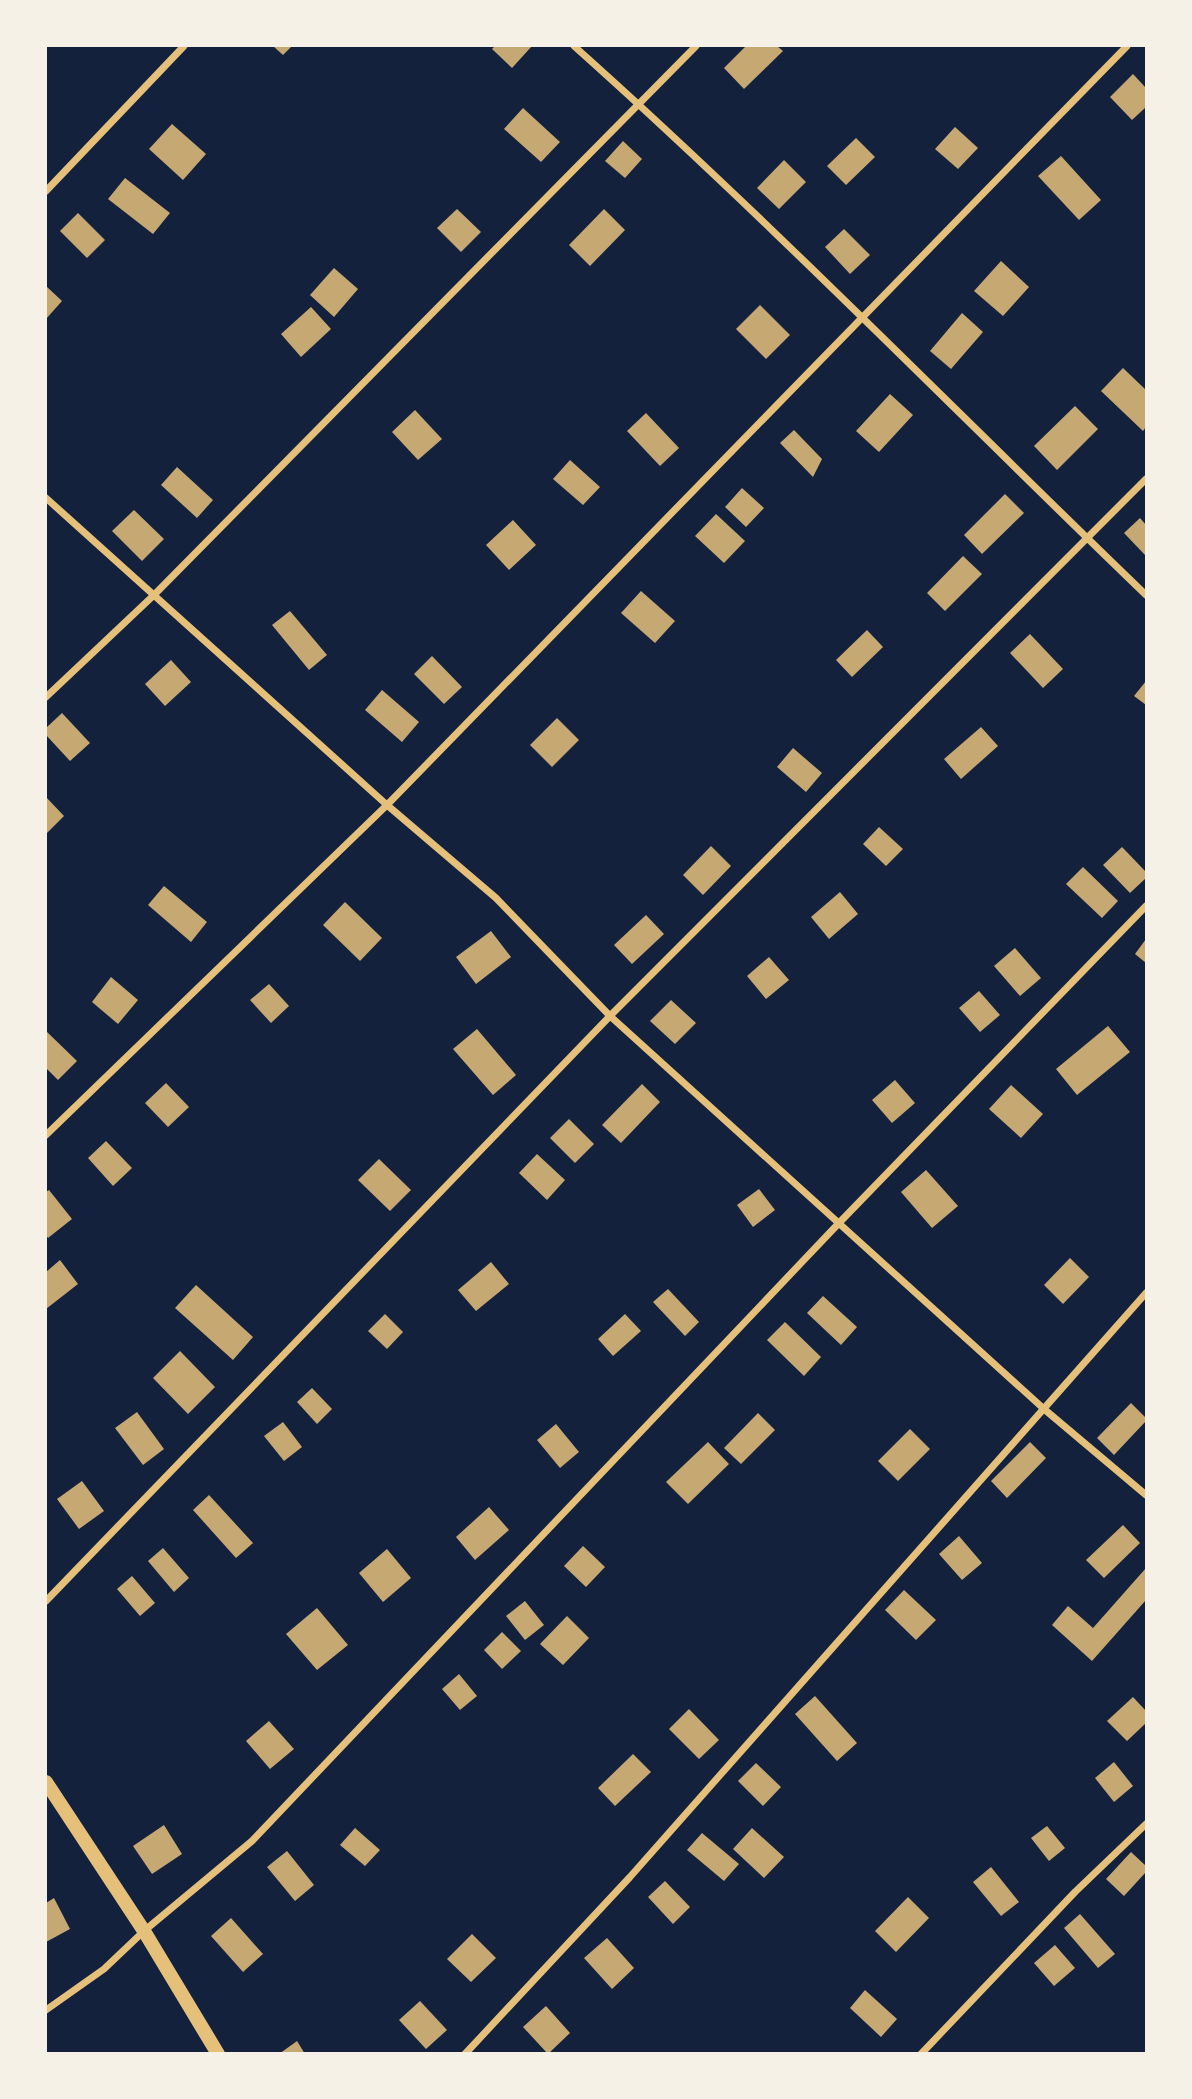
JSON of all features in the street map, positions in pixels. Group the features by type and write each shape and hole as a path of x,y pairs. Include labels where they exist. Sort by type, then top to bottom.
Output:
{"main road":[{"path":"46,1782 144,1931 218,2053"}],"street":[{"path":"46,191 184,46"},
{"path":"574,46 639,103 864,317 1146,595"},
{"path":"46,697 155,595 696,46"},
{"path":"46,1135 387,805 1127,46"},
{"path":"46,1601 610,1016 1146,479"},
{"path":"46,498 387,805 495,898 610,1016 1044,1409 1146,1495"},
{"path":"46,2010 104,1969 144,1931 253,1841 839,1223 1146,906"},
{"path":"465,2053 630,1877 1146,1293"},
{"path":"921,2053 1075,1892 1146,1824"}],"building":[{"path":"273,46 292,46 283,55"},
{"path":"495,46 532,46 512,68 492,49"},
{"path":"746,46 777,46 783,51 744,89 724,68"},
{"path":"1133,74 1146,88 1146,107 1132,120 1110,97"},
{"path":"523,108 560,142 541,162 504,129"},
{"path":"172,124 206,154 183,180 149,149"},
{"path":"955,127 978,148 958,169 935,149"},
{"path":"856,138 875,157 846,185 827,166"},
{"path":"623,141 642,159 625,178 605,161"},
{"path":"1061,156 1101,200 1079,220 1038,176"},
{"path":"784,160 806,182 779,209 757,188"},
{"path":"125,178 170,213 153,234 108,199"},
{"path":"457,209 481,232 461,252 437,228"},
{"path":"604,209 625,230 590,266 569,245"},
{"path":"78,213 105,240 87,258 60,231"},
{"path":"844,229 870,255 850,274 825,247"},
{"path":"1001,261 1029,287 1003,316 974,291"},
{"path":"334,268 358,289 334,317 310,295"},
{"path":"46,286 62,301 46,319"},
{"path":"760,305 790,335 766,359 736,329"},
{"path":"311,307 331,329 301,357 281,334"},
{"path":"962,313 983,332 951,369 930,351"},
{"path":"1123,368 1146,390 1146,427 1143,431 1101,391"},
{"path":"890,394 913,415 879,452 856,431"},
{"path":"1075,406 1098,429 1057,470 1034,446"},
{"path":"415,410 442,439 418,460 392,432"},
{"path":"646,413 679,448 660,466 627,431"},
{"path":"794,430 822,459 813,477 780,443"},
{"path":"570,460 600,487 583,505 553,479"},
{"path":"177,467 213,500 197,518 161,485"},
{"path":"742,488 764,508 746,527 725,507"},
{"path":"1005,494 1024,513 982,554 964,535"},
{"path":"134,510 164,539 142,561 112,531"},
{"path":"716,514 745,541 724,563 695,536"},
{"path":"1140,518 1146,525 1145,555 1124,533"},
{"path":"513,520 536,545 509,570 486,545"},
{"path":"963,556 982,574 945,611 927,593"},
{"path":"641,591 675,621 655,643 621,613"},
{"path":"290,611 327,655 309,670 272,625"},
{"path":"867,630 883,647 852,677 836,660"},
{"path":"1030,634 1063,669 1043,688 1010,653"},
{"path":"432,656 462,687 444,704 414,674"},
{"path":"171,660 191,682 165,706 145,684"},
{"path":"1146,681 1146,705 1134,696"},
{"path":"382,690 419,722 402,742 365,710"},
{"path":"62,713 90,743 70,761 46,735 46,728"},
{"path":"557,718 579,740 552,767 530,745"},
{"path":"981,727 998,746 961,779 944,759"},
{"path":"793,748 822,773 806,792 777,767"},
{"path":"46,797 64,816 46,834"},
{"path":"879,827 903,849 886,866 863,844"},
{"path":"711,846 731,866 703,895 683,875"},
{"path":"1122,847 1146,872 1146,878 1130,893 1103,865"},
{"path":"1083,867 1118,901 1102,918 1066,884"},
{"path":"164,886 207,922 191,942 148,905"},
{"path":"840,892 858,914 829,939 811,917"},
{"path":"345,902 382,938 360,961 323,925"},
{"path":"646,915 664,934 632,964 614,945"},
{"path":"491,931 511,957 476,984 456,957"},
{"path":"1146,939 1146,963 1135,954"},
{"path":"1015,948 1041,978 1020,996 994,966"},
{"path":"769,957 789,980 766,999 747,976"},
{"path":"111,977 138,1000 118,1024 92,1002"},
{"path":"269,984 289,1006 271,1023 250,1000"},
{"path":"979,991 1000,1015 980,1032 959,1008"},
{"path":"671,1000 696,1023 675,1044 650,1021"},
{"path":"1108,1026 1130,1052 1077,1095 1056,1069"},
{"path":"477,1029 516,1075 493,1095 453,1049"},
{"path":"46,1031 77,1061 58,1080 46,1068"},
{"path":"895,1080 915,1103 892,1123 872,1100"},
{"path":"166,1083 189,1107 168,1127 145,1103"},
{"path":"642,1084 660,1102 621,1143 602,1125"},
{"path":"1011,1085 1043,1114 1021,1138 989,1109"},
{"path":"569,1119 594,1144 575,1163 550,1138"},
{"path":"106,1141 132,1168 113,1186 88,1158"},
{"path":"537,1154 565,1180 547,1200 519,1173"},
{"path":"379,1159 411,1190 390,1211 358,1180"},
{"path":"926,1170 958,1206 932,1228 901,1192"},
{"path":"759,1189 775,1210 753,1227 737,1205"},
{"path":"49,1190 72,1219 48,1238 46,1192"},
{"path":"1070,1258 1089,1277 1063,1304 1044,1285"},
{"path":"60,1260 78,1284 46,1309 46,1272"},
{"path":"491,1262 509,1284 476,1311 458,1290"},
{"path":"196,1285 253,1337 233,1360 175,1308"},
{"path":"668,1289 699,1322 685,1336 653,1302"},
{"path":"823,1296 857,1327 841,1345 807,1313"},
{"path":"385,1314 403,1332 387,1349 368,1331"},
{"path":"625,1314 641,1331 613,1356 598,1339"},
{"path":"785,1322 821,1357 804,1376 767,1340"},
{"path":"180,1351 215,1387 188,1414 153,1378"},
{"path":"312,1388 332,1409 317,1424 297,1402"},
{"path":"1131,1403 1146,1421 1114,1455 1097,1438"},
{"path":"137,1412 164,1449 143,1465 115,1428"},
{"path":"758,1413 775,1430 741,1464 724,1448"},
{"path":"283,1422 302,1447 284,1461 264,1436"},
{"path":"556,1424 579,1452 560,1468 537,1440"},
{"path":"910,1429 930,1449 898,1481 878,1461"},
{"path":"708,1442 729,1464 688,1504 666,1482"},
{"path":"1030,1442 1046,1458 1007,1498 991,1481"},
{"path":"82,1481 104,1511 79,1529 57,1499"},
{"path":"209,1495 253,1543 236,1558 193,1510"},
{"path":"489,1507 509,1530 475,1560 456,1537"},
{"path":"1123,1525 1140,1543 1104,1578 1086,1560"},
{"path":"959,1536 982,1563 962,1580 939,1554"},
{"path":"583,1546 605,1567 586,1587 564,1566"},
{"path":"163,1548 189,1578 174,1592 148,1561"},
{"path":"387,1549 411,1578 383,1602 359,1573"},
{"path":"1146,1568 1146,1600 1092,1661 1052,1625 1068,1606 1093,1628"},
{"path":"132,1576 155,1603 140,1616 117,1589"},
{"path":"904,1590 936,1620 916,1640 885,1610"},
{"path":"525,1601 544,1625 525,1640 506,1616"},
{"path":"317,1608 348,1645 317,1670 286,1634"},
{"path":"567,1616 589,1638 563,1665 540,1644"},
{"path":"502,1632 521,1651 502,1669 484,1650"},
{"path":"459,1674 477,1696 460,1710 442,1689"},
{"path":"815,1696 857,1743 837,1761 795,1714"},
{"path":"1133,1697 1146,1711 1146,1723 1127,1741 1107,1721"},
{"path":"689,1709 719,1740 699,1759 669,1729"},
{"path":"269,1721 294,1749 270,1769 246,1741"},
{"path":"633,1754 651,1772 615,1806 598,1788"},
{"path":"1114,1762 1133,1786 1114,1802 1095,1778"},
{"path":"756,1763 781,1787 763,1806 738,1781"},
{"path":"164,1825 182,1854 152,1874 133,1846"},
{"path":"1047,1826 1065,1848 1049,1861 1031,1838"},
{"path":"355,1828 380,1850 365,1866 340,1845"},
{"path":"752,1828 784,1857 764,1878 733,1849"},
{"path":"702,1833 739,1864 724,1881 687,1850"},
{"path":"287,1851 314,1885 295,1901 267,1867"},
{"path":"1131,1852 1146,1866 1146,1872 1124,1896 1106,1879"},
{"path":"991,1867 1019,1902 1001,1916 973,1882"},
{"path":"665,1881 690,1907 673,1924 648,1897"},
{"path":"908,1897 929,1918 896,1952 875,1931"},
{"path":"54,1898 70,1929 46,1942 46,1903"},
{"path":"1080,1914 1115,1954 1098,1968 1064,1928"},
{"path":"231,1918 263,1954 243,1972 211,1936"},
{"path":"472,1934 496,1958 471,1982 447,1959"},
{"path":"607,1938 634,1968 612,1989 584,1958"},
{"path":"1055,1945 1075,1968 1054,1986 1034,1963"},
{"path":"865,1990 897,2019 881,2037 850,2008"},
{"path":"420,2001 447,2030 426,2049 399,2020"},
{"path":"546,2006 570,2033 548,2054 523,2027"},
{"path":"297,2041 305,2054 279,2054"}]}
